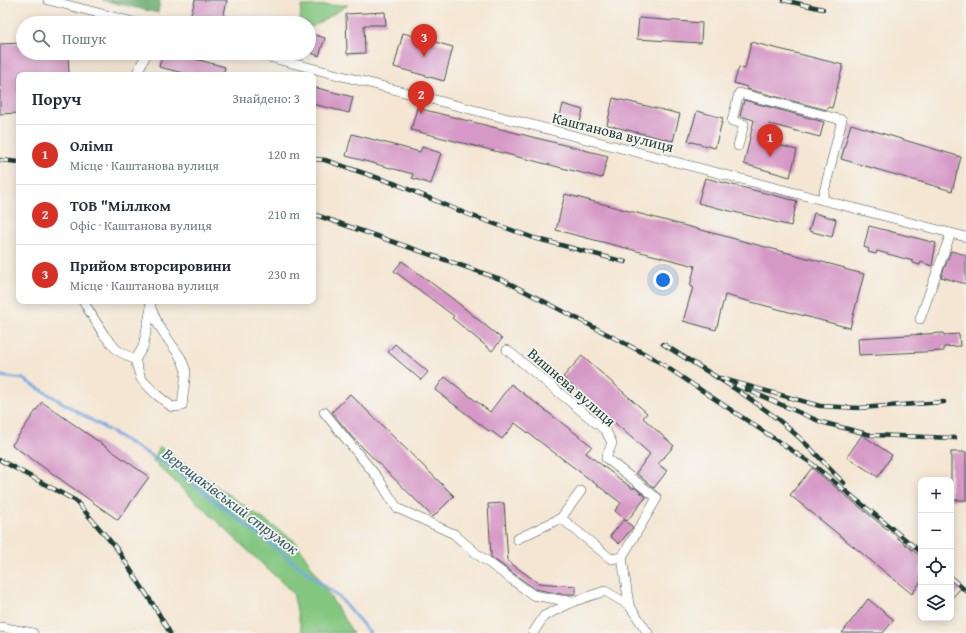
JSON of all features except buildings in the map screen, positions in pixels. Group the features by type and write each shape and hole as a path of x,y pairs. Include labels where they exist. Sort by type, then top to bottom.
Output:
{"street":[{"path":"48,0 110,16"},
{"path":"138,72 144,60"},
{"name":"Каштанова вулиця","path":"280,60 966,237"},
{"path":"738,146 744,124 732,121 739,93 842,120 822,200"},
{"path":"920,319 951,233"},
{"path":"85,304 104,335 117,350 134,360 141,379 172,408 182,406 186,371 181,358 159,326 150,305"},
{"path":"134,360 143,347 150,305"},
{"name":"Вишнева вулиця","path":"507,350 606,431 612,443 606,458 657,498 622,557"},
{"path":"324,412 378,478 397,508 454,534 477,554 532,595 561,600 575,600"},
{"path":"516,539 561,518 581,491"},
{"path":"561,518 612,559 622,557 629,605"},
{"path":"533,633 544,616 575,600 605,591 629,605 648,633"},
{"path":"0,627 33,633"}],"green space":[{"path":"102,0 160,0 158,13"},
{"path":"348,5 316,25 316,16 300,16 301,6"},
{"path":"160,447 296,542 353,633 302,633 293,593 153,461"}],"waterway":[{"name":"Верещаківський струмок","path":"0,376 23,379 178,472 340,598 370,633"}],"railway":[{"path":"783,0 823,9"},
{"path":"316,159 325,160 396,184 467,214 534,238 625,262"},
{"path":"0,160 16,162"},
{"path":"316,215 503,280 653,358 811,463 918,550"},
{"path":"663,344 730,386 779,420 801,439 844,483"},
{"path":"720,378 820,406 859,408 944,402"},
{"path":"736,385 821,422 871,435 955,438"},
{"path":"0,460 76,501 117,549 170,633"},
{"path":"954,581 966,591"}],"place":[{"name":"Прийом вторсировини","path":"424,57"},
{"name":"ТОВ \"Міллком","path":"421,114"},
{"name":"Олімп","path":"770,157"}]}
